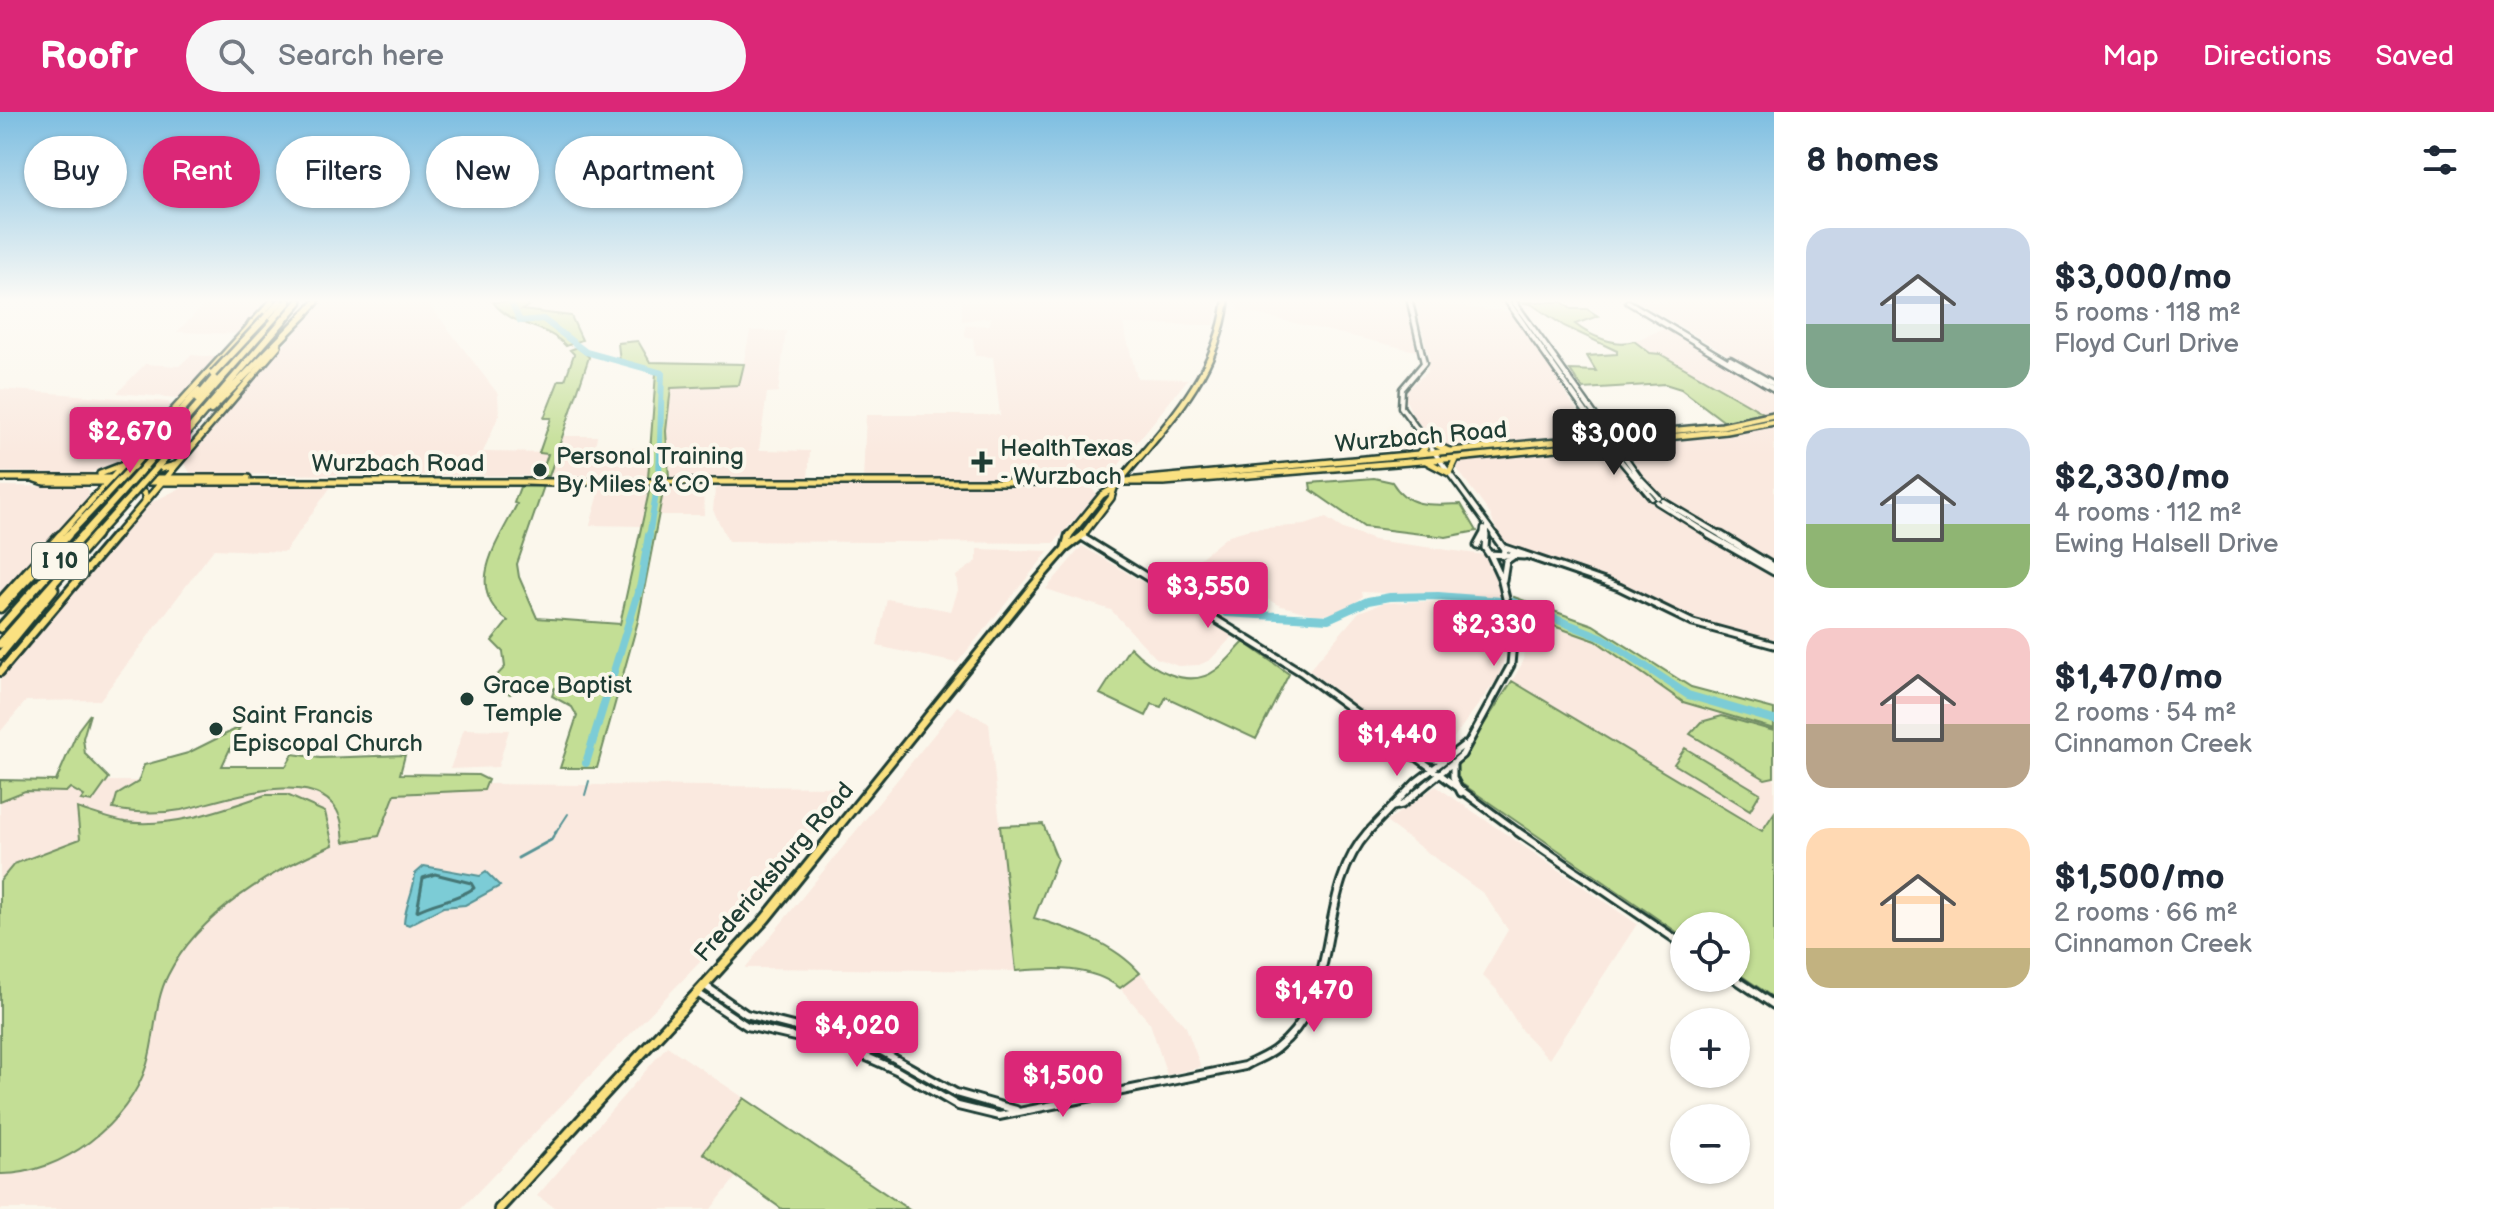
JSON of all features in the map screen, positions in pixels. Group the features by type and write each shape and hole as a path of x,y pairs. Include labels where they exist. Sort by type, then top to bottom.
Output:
{"highway":[{"path":"173,433 230,353"},
{"path":"0,608 232,353"},
{"name":"I 10","path":"0,628 243,353"},
{"name":"I 10","path":"0,644 255,353"},
{"path":"186,433 266,353"},
{"path":"0,655 95,536"}],"main road":[{"path":"0,601 129,463 225,353"},
{"path":"0,672 272,353"},
{"name":"Fredericksburg Road","path":"1065,549 1065,541 1102,495 1116,485 1135,461 1210,362 1213,353"},
{"name":"Wurzbach Road","path":"1627,438 1736,425 1774,415"},
{"name":"Wurzbach Road","path":"35,479 114,476 271,480 1116,485 1203,480 1453,452 1774,422"},
{"path":"1599,426 1627,438 1621,443 1618,454 1587,441 1599,426"},
{"path":"1453,452 1425,440 1425,448 1417,458 1449,473 1451,463 1458,458"},
{"name":"Wurzbach Road","path":"1438,456 1458,458 1587,441"},
{"name":"Wurzbach Road","path":"1116,485 1150,478 1417,458"},
{"path":"1135,461 1150,478"},
{"path":"129,463 135,470 161,470 178,464"},
{"path":"91,476 129,463"},
{"path":"178,464 189,477"},
{"name":"Wurzbach Road","path":"0,478 162,484 271,480"},
{"path":"257,482 264,491"},
{"path":"84,483 95,489 93,499"},
{"path":"148,498 181,483"},
{"path":"1085,483 1095,486 1102,495"},
{"name":"Fredericksburg Road","path":"499,1209 697,993 818,855 1065,549 1082,537 1111,498 1116,485"},
{"path":"93,499 110,490 140,490 148,498"},
{"path":"1077,526 1082,537"}],"street":[{"path":"1393,807 1402,805 1454,763 1511,665 1514,634 1503,584 1501,546 1400,403 1402,389 1419,373 1424,363 1422,353"},
{"path":"1547,353 1618,454 1658,500 1685,522 1774,570"},
{"path":"1717,353 1774,387"},
{"path":"1484,524 1486,550 1503,584"},
{"path":"1477,546 1482,541 1484,524"},
{"path":"1082,537 1290,664 1461,794 1670,936"},
{"path":"1487,544 1534,556 1619,587 1693,623 1774,645"},
{"path":"1490,554 1534,556"},
{"path":"1503,584 1506,561 1514,556"},
{"path":"697,993 747,1026 851,1050 896,1070 958,1106 999,1116 1017,1110 1221,1073 1256,1062 1280,1047 1301,1025 1315,1001 1349,858 1366,831 1393,807 1396,799 1464,745"},
{"path":"1408,754 1426,761 1445,760"},
{"path":"1454,763 1453,777 1461,794"},
{"path":"704,985 746,1014 874,1047 956,1093 1017,1110"},
{"path":"1750,989 1774,1005"}],"shaded area":[{"path":"277,353 467,353 498,394 499,415 483,452 549,453 541,476 191,474 183,462"},
{"path":"745,353 783,353 778,392 767,393 759,450 810,451 808,479 669,478 666,431 671,388 739,385"},
{"path":"975,353 1131,353 1137,378 1188,379 1109,477 863,480 866,415 1000,415 993,357 975,356"},
{"path":"1428,353 1540,353 1591,433 1587,437 1449,448 1433,441 1413,416 1405,398 1408,389 1427,372"},
{"path":"1652,353 1711,353 1774,392 1774,413 1767,415 1660,354"},
{"path":"1725,353 1774,353 1774,382"},
{"path":"191,355 215,357 179,398 117,393 145,364 179,366"},
{"path":"0,389 168,402 171,406 120,461 88,474 0,472"},
{"path":"1774,426 1774,641 1702,622 1622,584 1502,544 1490,514 1455,466 1456,463 1522,453"},
{"path":"563,436 597,436 595,448 648,448 648,478 549,476"},
{"path":"187,485 332,485 285,552 214,549 100,700 26,701 0,732 0,679 150,503"},
{"path":"0,486 85,487 89,491 88,499 0,595"},
{"path":"601,487 650,487 641,526 590,525"},
{"path":"664,487 703,487 704,515 656,515"},
{"path":"719,487 1090,487 1097,494 1054,543 728,541 713,510 715,490"},
{"path":"1326,518 1343,529 1374,540 1485,555 1492,563 1501,599 1362,592 1363,596 1345,612 1316,615 1278,605 1199,559 1229,535 1250,529 1305,525"},
{"path":"1082,546 1233,636 1210,660 1199,665 1178,666 1156,658 1111,610 1046,589"},
{"path":"977,549 1049,551 957,663 877,646 887,599 951,611 958,590 956,576 977,561"},
{"path":"1440,601 1502,604 1508,649 1498,678 1452,740 1438,755 1430,756 1419,754 1309,670 1359,612 1383,603"},
{"path":"1517,613 1596,641 1683,702 1774,729 1774,813 1762,832 1512,681 1523,662 1524,646"},
{"path":"957,706 989,723 1016,971 745,968"},
{"path":"464,729 509,730 498,767 450,769"},
{"path":"0,780 838,787 844,796 700,962 461,1209 0,1209"},
{"path":"1436,786 1637,924 1549,1059 1522,1031 1496,989 1482,975 1508,930 1484,894 1386,822"},
{"path":"1140,973 1186,1027 1201,1067 1167,1075 1150,1023 1120,988"},
{"path":"667,1046 744,1098 703,1153 736,1177 711,1209 557,1209 537,1196"}],"green space":[{"path":"585,353 589,357 549,476 541,476 548,454 539,453 551,418 544,418 559,380 565,380 574,354"},
{"path":"619,353 645,353 650,362 744,364 739,385 671,388 666,431 669,478 648,478 656,373 620,362"},
{"path":"1660,354 1767,415 1726,423 1681,389 1665,384 1583,389 1570,370 1596,371 1587,356"},
{"path":"1374,478 1392,482 1406,497 1422,504 1461,504 1477,531 1446,537 1364,527 1311,490 1310,483"},
{"path":"544,486 517,564 519,577 537,618 620,624 650,487 664,487 638,621 597,768 560,768 577,716 572,707 552,696 555,688 544,688 535,678 510,694 490,683 505,667 503,652 492,641 508,621 494,608 487,594 488,564 517,504 514,503 520,487"},
{"path":"1514,597 1593,625 1691,687 1774,709 1774,729 1683,702 1596,641 1517,613"},
{"path":"1244,642 1289,674 1256,739 1166,697 1161,707 1152,704 1146,716 1100,694 1130,647 1159,669 1194,678 1216,670"},
{"path":"1512,681 1762,831 1774,813 1774,998 1750,982 1750,912 1670,912 1670,927 1458,781 1457,766"},
{"path":"90,714 83,738 85,754 109,778 92,802 81,800 84,796 70,788 66,792 25,791 0,801 0,780 56,781 78,730"},
{"path":"1722,716 1774,731 1774,777 1765,779 1690,734 1701,722"},
{"path":"240,727 222,766 286,766 293,754 320,758 405,755 400,774 478,775 488,780 484,790 395,794 379,836 344,842 340,817 329,801 312,792 291,789 243,794 181,810 147,812 113,809 117,795 138,782 144,765 188,753"},
{"path":"1685,748 1760,793 1750,810 1674,764"},
{"path":"265,795 287,795 325,812 333,845 286,867 239,896 198,932 181,953 163,985 150,1053 138,1086 109,1125 90,1142 47,1166 0,1174 0,881 14,864 80,839 77,808 125,822 161,822 196,816"},
{"path":"1043,824 1057,859 1034,918 1091,938 1118,953 1140,973 1120,988 1096,975 1083,972 1057,969 1016,971 1000,826"},
{"path":"744,1098 908,1209 782,1209 703,1153"}],"water":[{"path":"424,866 480,876 486,872 500,886 465,905 443,907 409,925 404,923 415,874"}],"waterway":[{"path":"590,353 662,373 659,478"},
{"path":"649,537 657,487"},
{"path":"586,763 641,583 649,535"},
{"path":"1226,613 1328,619 1368,601 1390,597 1438,596 1501,601"},
{"path":"1513,602 1603,638 1688,695 1774,720"},
{"path":"585,795 589,781"},
{"path":"555,834 568,814"},
{"path":"518,858 551,840 556,832"}],"place":[{"name":"HealthTexas - Wurzbach","path":"982,462"},
{"name":"Personal Training By Miles & CO","path":"540,470"},
{"name":"Grace Baptist Temple","path":"467,699"},
{"name":"Saint Francis Episcopal Church","path":"216,729"}]}
